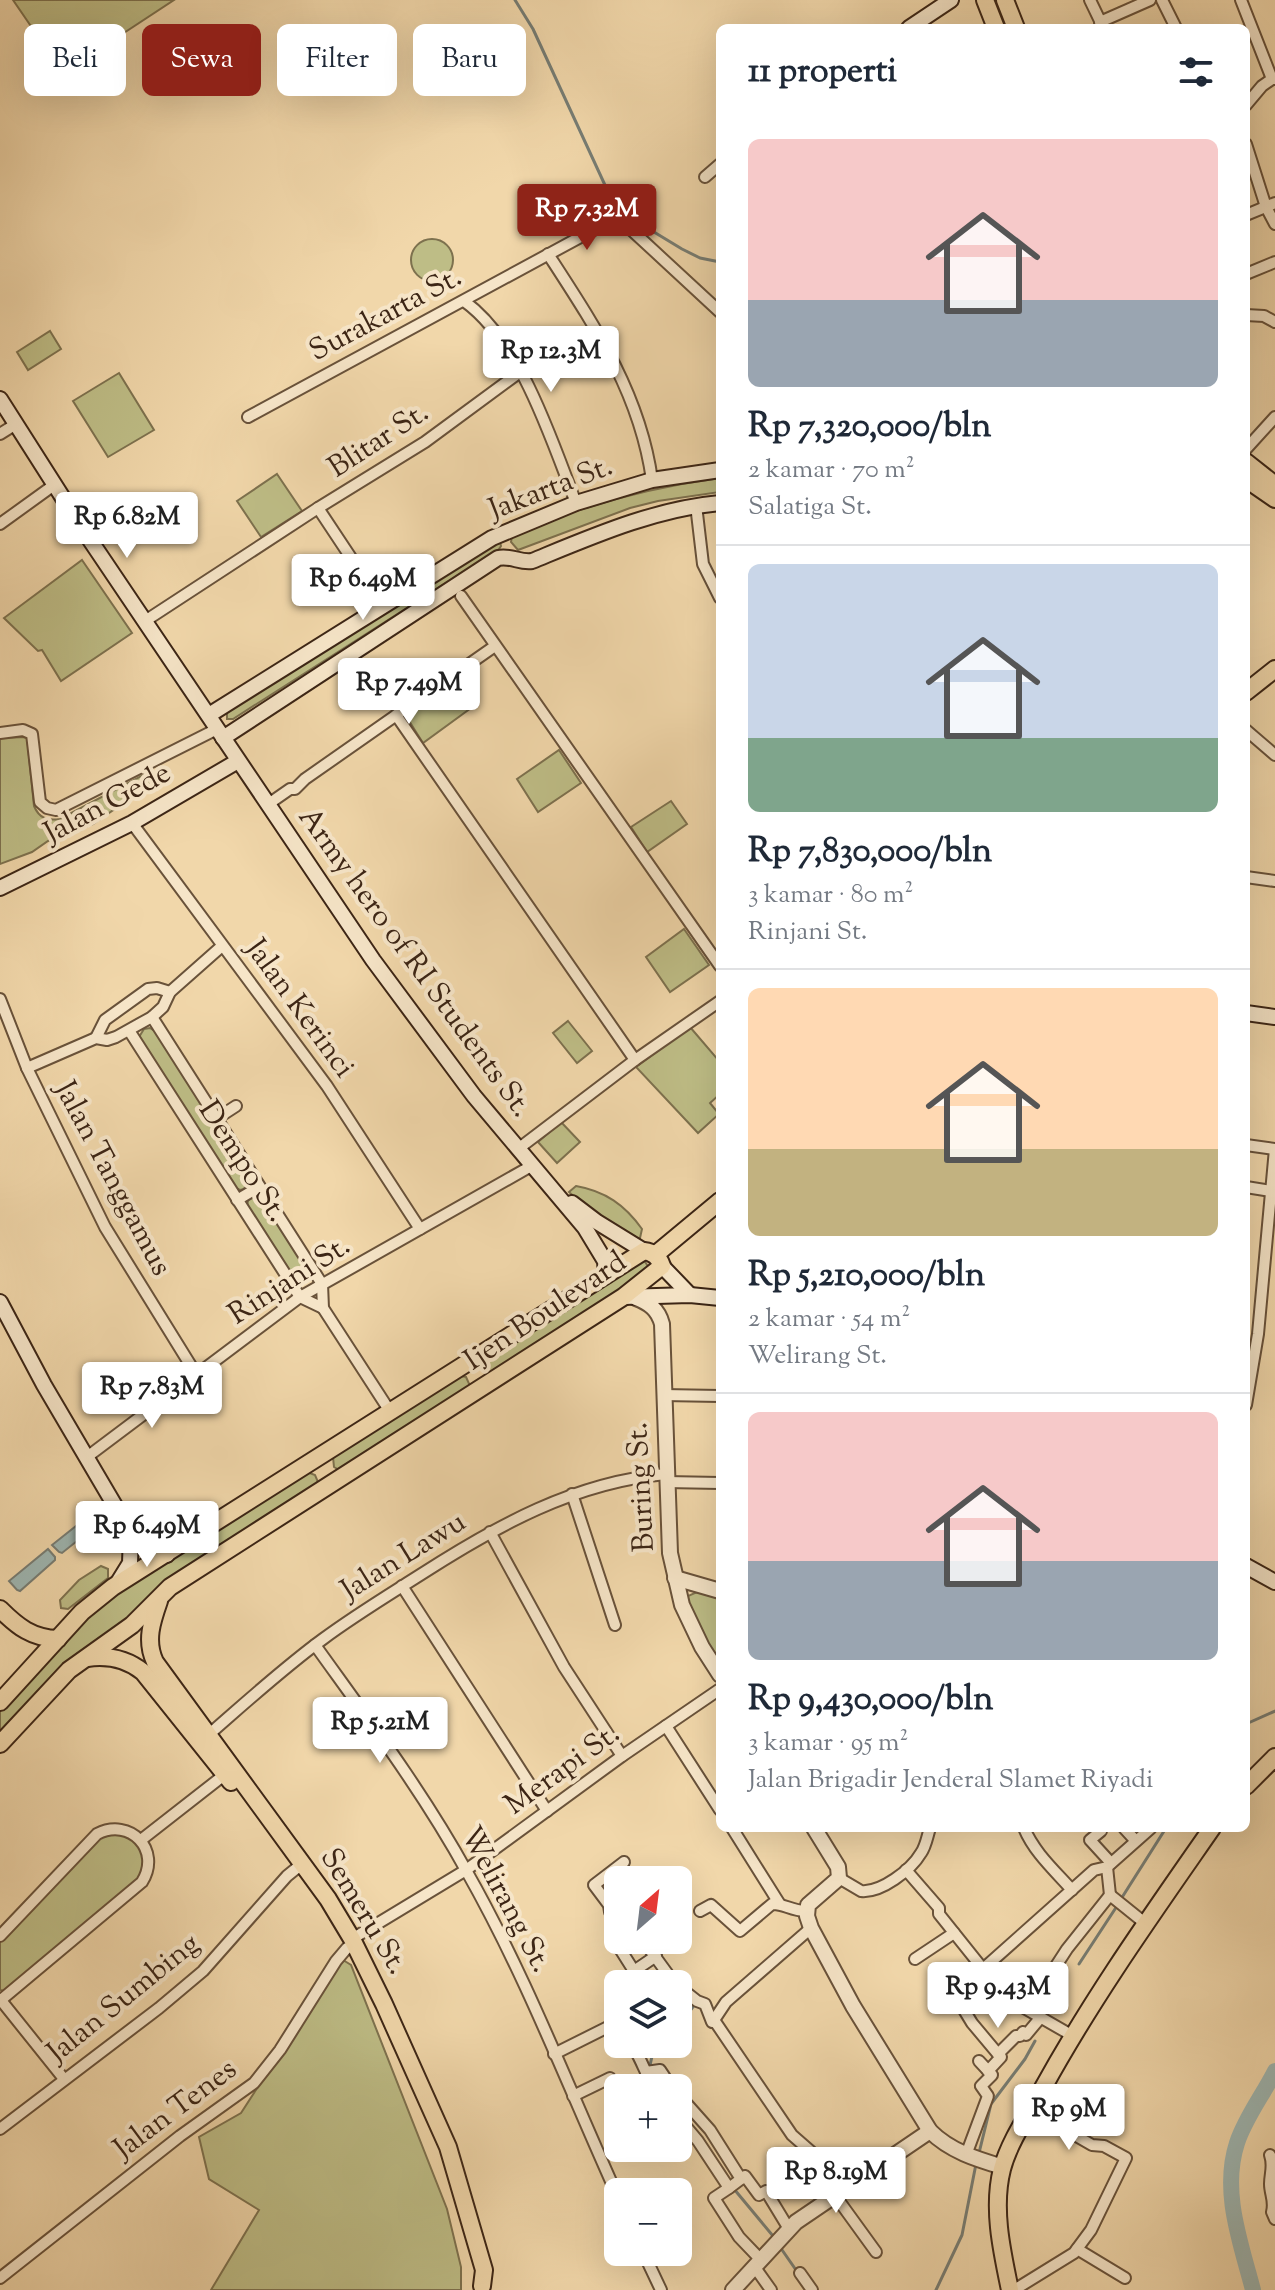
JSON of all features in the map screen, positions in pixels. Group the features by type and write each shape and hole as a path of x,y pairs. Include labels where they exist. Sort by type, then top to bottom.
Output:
{"main road":[{"path":"915,24 951,0"},
{"path":"985,0 994,24"},
{"path":"1005,0 1014,24"},
{"name":"Army hero of RI Students St.","path":"0,399 267,805 396,993 518,1149 556,1191"},
{"path":"1250,465 1275,485"},
{"name":"Jakarta St.","path":"209,715 500,534 576,503 652,480 716,471"},
{"path":"1250,482 1275,499"},
{"path":"220,733 489,563 507,556 524,563 532,561 667,510 716,503"},
{"path":"500,534 515,558"},
{"path":"1250,689 1275,669"},
{"name":"Jalan Gede","path":"0,888 132,823 238,761"},
{"path":"1250,1014 1275,1017"},
{"path":"556,1191 597,1222 654,1257 690,1295"},
{"path":"556,1191 598,1248 605,1261 606,1276"},
{"path":"654,1257 716,1204"},
{"name":"Ijen Boulevard","path":"0,1702 91,1603 113,1587 606,1276 654,1257"},
{"name":"Ijen Boulevard","path":"0,1744 82,1659 132,1625 187,1576 630,1298 654,1257"},
{"path":"630,1298 690,1295 716,1298"},
{"name":"Buring St.","path":"630,1298 652,1306 662,1324 668,1527 675,1578 682,1605 702,1647 716,1668"},
{"path":"0,1302 44,1385 131,1533 148,1551 167,1555"},
{"path":"472,1361 487,1385"},
{"path":"318,1460 333,1482"},
{"path":"113,1587 130,1563 131,1533"},
{"path":"1250,1568 1275,1582"},
{"path":"675,1578 716,1590"},
{"name":"Semeru St.","path":"161,1596 151,1627 150,1652 205,1738 299,1866 384,2004 448,2147 484,2270 482,2288"},
{"path":"0,1609 20,1628 36,1650 36,1664"},
{"path":"20,1628 45,1639 58,1639"},
{"name":"Semeru St.","path":"82,1659 113,1657 136,1666 205,1738"},
{"path":"1250,1782 1275,1757"},
{"path":"816,1832 838,1867 839,1878 814,1899 806,1911 811,1928 853,2006 930,2131 947,2145 995,2164"},
{"path":"1012,2290 1000,2244 995,2164 1031,2110 1073,2036 1209,1832"},
{"path":"733,2290 789,2229 848,2184 930,2131"}],"street":[{"path":"1090,0 1102,24"},
{"path":"1104,24 1150,0"},
{"path":"1162,0 1174,24"},
{"path":"1241,0 1274,79 1262,86 1250,100"},
{"path":"1250,154 1275,224"},
{"path":"705,177 716,167"},
{"path":"1250,213 1270,205"},
{"name":"Surakarta St.","path":"248,417 610,221 620,222 682,274 716,308"},
{"path":"548,254 615,363 639,425 652,480"},
{"path":"1250,272 1275,262"},
{"path":"475,294 478,311"},
{"path":"464,301 478,311 520,372 576,503"},
{"path":"1250,315 1264,316 1275,322"},
{"name":"Blitar St.","path":"383,606 318,508 425,442 520,372"},
{"path":"1250,445 1275,417"},
{"path":"0,434 16,424"},
{"path":"0,524 54,485"},
{"path":"696,505 703,564 716,590"},
{"path":"145,621 318,508"},
{"path":"461,596 716,960"},
{"path":"267,805 298,780 305,779 495,646"},
{"path":"396,715 635,1060"},
{"path":"0,733 23,730 32,734 40,802 56,810 220,733"},
{"path":"1250,733 1275,755"},
{"name":"Jalan Kerinci","path":"132,823 327,1086 420,1229"},
{"path":"1250,878 1275,881"},
{"path":"27,1068 96,1038 107,1040 130,1032 163,1007 170,992 222,946"},
{"path":"96,1038 105,1020 148,989 170,992"},
{"name":"Jalan Tanggamus","path":"0,999 27,1068 105,1227 196,1374"},
{"path":"518,1149 635,1060 716,1004"},
{"name":"Dempo St.","path":"152,1017 322,1284"},
{"name":"Dempo St.","path":"130,1032 300,1297"},
{"path":"216,1119 236,1106"},
{"path":"1250,1146 1275,1149 1258,1334 1250,1381"},
{"name":"Rinjani St.","path":"87,1457 300,1297 533,1165"},
{"path":"237,1200 259,1187"},
{"path":"1250,1188 1271,1191"},
{"path":"322,1284 323,1308 391,1413"},
{"path":"300,1297 323,1308"},
{"path":"663,1395 716,1396"},
{"name":"Jalan Lawu","path":"205,1738 315,1645 490,1532 572,1494 609,1482 666,1478 716,1483"},
{"path":"572,1494 615,1625"},
{"path":"490,1532 564,1667 622,1756"},
{"path":"402,1586 547,1811"},
{"name":"Welirang St.","path":"315,1645 393,1754 466,1870 494,1922 610,2178"},
{"name":"Merapi St.","path":"349,1944 466,1870 716,1692"},
{"path":"666,1726 716,1804"},
{"path":"141,1840 230,1771"},
{"path":"0,1936 97,1834 111,1828 122,1829 141,1840 150,1858 150,1867 142,1882 1,2000 64,2079"},
{"path":"735,1832 779,1903 787,1910 806,1911"},
{"path":"839,1878 868,1892 906,1870 923,1851 929,1832"},
{"path":"1026,1832 1041,1856 1072,1890"},
{"path":"1100,1832 1090,1840 1105,1866 1116,1900 1146,1924"},
{"path":"1128,1832 1135,1840"},
{"path":"906,1870 939,1908 939,1914 983,1969 1072,1890 1147,1832"},
{"path":"619,1866 624,1862"},
{"name":"Jalan Sumbing","path":"0,2129 203,1971 299,1866"},
{"path":"604,1877 594,1885 604,1898"},
{"path":"1028,2009 1067,1949 1116,1900"},
{"path":"700,1911 711,1905 743,1930 772,1904 779,1903"},
{"path":"713,2021 726,2002 811,1928"},
{"path":"915,1959 954,1933"},
{"name":"Jalan Tenes","path":"0,2278 180,2136 254,2083 280,2050 349,1944"},
{"path":"635,1970 656,1956 666,1970"},
{"path":"990,1964 1028,2009"},
{"path":"988,2071 1001,2057 972,2023 955,1995 968,1985 972,1990 983,1978 1000,1994 1073,2036"},
{"path":"692,1997 705,2004 713,2021 792,2135 848,2184"},
{"path":"998,2054 1016,2036 1023,2032 1026,2035 1041,2017"},
{"path":"554,2054 604,2029"},
{"path":"640,2058 648,2072 660,2070 663,2074"},
{"path":"969,2156 988,2096 981,2086 992,2075 979,2061"},
{"path":"573,2096 604,2081"},
{"path":"692,2110 710,2130 733,2184"},
{"path":"1012,2290 1067,2259 1077,2249 1091,2230 1126,2158 1104,2146 1092,2145 1031,2110"},
{"path":"692,2134 733,2184"},
{"path":"1270,2155 1273,2162 1269,2187 1275,2219"},
{"path":"771,2290 714,2198 745,2176 759,2195 766,2191 789,2229"},
{"path":"834,2194 876,2252"},
{"path":"1077,2249 1125,2278"},
{"path":"650,2266 661,2290"},
{"path":"800,2273 812,2290"}],"shaded area":[{"path":"13,0 174,0 126,32 126,24 29,24"},
{"path":"432,239 447,245 453,260 447,275 432,281 417,275 411,260 417,245"},
{"path":"50,331 61,349 28,370 17,352"},
{"path":"119,373 154,430 108,457 73,401"},
{"path":"277,474 302,511 261,537 237,501"},
{"path":"716,479 716,493 630,508 518,550 511,542 512,536 537,525 588,507 666,487"},
{"path":"500,542 499,549 233,719 227,719 227,712 458,563"},
{"path":"82,560 132,633 61,681 42,650 38,651 4,618"},
{"path":"454,683 471,708 423,743 406,716"},
{"path":"27,737 34,806 44,818 60,819 145,774 151,784 93,824 0,864 0,738"},
{"path":"559,750 581,783 538,812 517,779"},
{"path":"671,801 687,824 647,852 631,827"},
{"path":"684,929 709,965 670,992 646,957"},
{"path":"568,1021 592,1051 577,1063 553,1033"},
{"path":"690,1027 716,1057 716,1098 710,1103 716,1110 716,1117 698,1133 636,1067"},
{"path":"150,1028 156,1032 249,1179 244,1189 234,1187 139,1037 144,1029"},
{"path":"561,1122 580,1142 557,1163 538,1142"},
{"path":"576,1186 605,1195 621,1206 642,1229 640,1238 623,1233 593,1212 569,1192"},
{"path":"254,1196 262,1199 306,1268 303,1279 292,1277 247,1208 248,1200"},
{"path":"644,1260 649,1268 620,1295 493,1374 486,1369 485,1359"},
{"path":"456,1375 466,1377 471,1388 341,1471 334,1467 333,1457"},
{"path":"307,1472 315,1475 318,1482 316,1487 164,1586 0,1737 0,1707 86,1613"},
{"path":"101,1566 108,1569 108,1578 68,1609 61,1608 60,1600 79,1580"},
{"path":"697,1592 716,1597 716,1655 710,1650 689,1605 688,1596"},
{"path":"107,1834 127,1837 139,1846 143,1861 139,1880 5,1991 0,1990 0,1940 99,1838"},
{"path":"343,1960 351,1965 447,2209 461,2267 461,2290 211,2290 259,2210 209,2179 199,2137 241,2113"}],"water":[{"path":"81,1522 87,1533 62,1553 59,1552 52,1545"},
{"path":"48,1549 55,1560 20,1591 17,1590 9,1581"}],"waterway":[{"path":"515,0 533,29 616,209 682,249 716,261"},
{"path":"1250,1722 1275,1711"},
{"path":"1121,1899 1163,1832"},
{"path":"1079,1964 1117,1906"},
{"path":"692,2008 695,2004"},
{"path":"979,2153 991,2104 1035,2041"},
{"path":"649,2070 652,2058"},
{"path":"1253,2290 1234,2217 1231,2180 1237,2143 1275,2071"},
{"path":"936,2290 962,2235 976,2164"},
{"path":"734,2189 773,2236"},
{"path":"780,2247 796,2270"}]}
